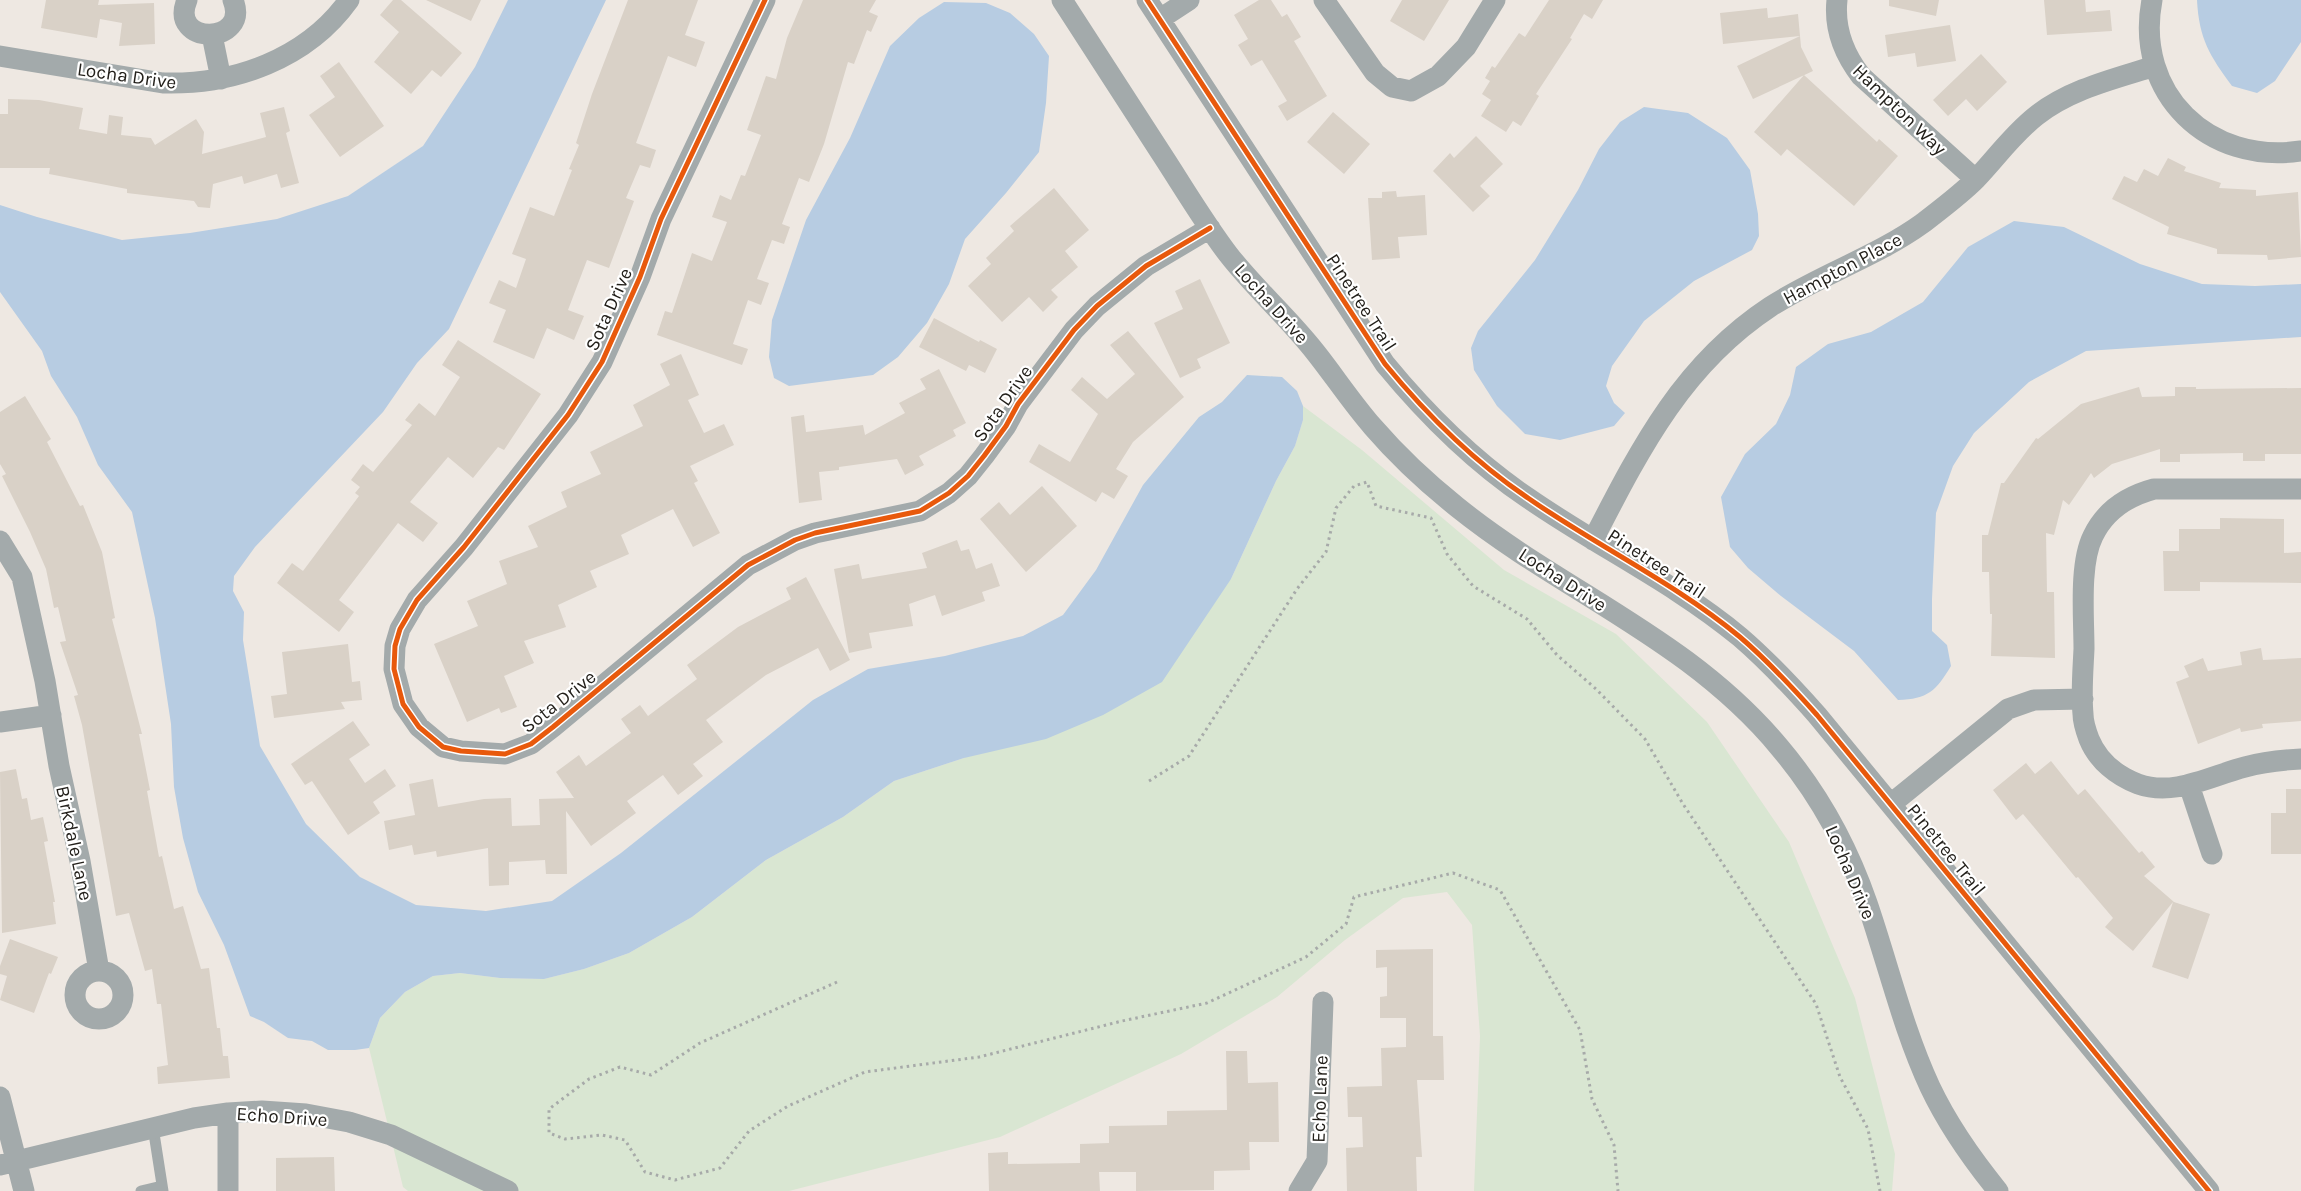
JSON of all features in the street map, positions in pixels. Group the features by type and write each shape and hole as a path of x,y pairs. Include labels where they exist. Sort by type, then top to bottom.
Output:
{"street":[{"path":"187,0 184,12 190,26 204,35 212,36 220,33 232,21 235,13 233,0"},
{"name":"Locha Drive","path":"0,56 164,83 190,84 221,79 266,66 297,49 323,29 349,0"},
{"name":"Sota Drive","path":"765,0 661,219 640,277 602,362 568,415 464,547 418,600 400,628 395,646 394,669 403,704 429,737 443,747 462,751 506,754 530,744 553,727 748,564 795,540 815,533 920,511 949,493 968,476 984,456 1006,426 1018,404 1074,330 1097,306 1146,266 1210,228"},
{"name":"Locha Drive","path":"1062,0 1230,256 1316,353 1374,428 1416,472 1457,507 1501,539 1655,638 1706,674 1745,709 1780,748 1802,776 1830,821 1854,868 1912,1042 1930,1087 1947,1120 1974,1161 1998,1191"},
{"name":"Pinetree Trail","path":"1147,0 1385,364 1410,395 1446,432 1486,467 1527,498 1695,604 1739,637 1780,674 1891,804 2209,1191"},
{"path":"1160,19 1189,0"},
{"path":"1324,0 1375,73 1392,87 1411,91 1438,76 1466,47 1495,0"},
{"name":"Hampton Way","path":"1837,0 1836,17 1842,42 1850,60 1861,76 1975,180"},
{"path":"2152,0 2150,39 2155,66 2166,91 2193,124 2217,140 2237,148 2273,154 2301,151"},
{"path":"212,36 221,79"},
{"name":"Hampton Place","path":"1593,540 1642,446 1668,406 1698,370 1732,337 1769,308 1810,283 1881,249 1921,224 1975,180 2015,135 2061,99 2088,87 2155,66"},
{"path":"2301,489 2154,489 2140,493 2109,513 2093,536 2085,563 2082,713 2089,740 2100,758 2127,780 2153,788 2167,789 2189,785 2248,766 2301,759"},
{"name":"Birkdale Lane","path":"0,541 22,577 45,681 59,766 80,862 99,971"},
{"path":"1891,804 2008,709 2034,700 2083,699"},
{"path":"0,722 51,715"},
{"path":"2189,785 2212,854"},
{"name":"Echo Lane","path":"1299,1191 1317,1160 1323,1002"},
{"path":"0,1097 8,1163 24,1191"},
{"name":"Echo Drive","path":"8,1163 194,1118 262,1111 306,1114 349,1122 391,1135 508,1191"},
{"path":"228,1113 228,1191"}],"lane":[{"path":"141,1191 162,1189 153,1127"}],"path":[{"path":"1149,781 1189,756 1297,589 1326,552 1336,508 1354,486 1367,482 1376,506 1431,518 1448,554 1473,586 1528,619 1557,655 1596,689 1645,738 1683,804 1816,1004 1840,1078 1868,1129 1880,1191"},
{"path":"837,982 700,1043 651,1075 620,1067 589,1079 549,1109 549,1133 566,1139 602,1135 625,1140 645,1172 675,1180 720,1168 748,1131 788,1106 865,1072 979,1057 1122,1021 1207,1003 1306,957 1346,924 1354,897 1453,873 1500,890 1580,1030 1592,1099 1614,1145 1618,1191"}],"green space":[{"path":"1303,406 1362,450 1504,570 1616,634 1707,722 1789,842 1855,998 1895,1154 1892,1191 1474,1191 1480,1036 1472,925 1447,892 1403,898 1345,940 1277,997 1181,1054 1000,1137 789,1191 408,1191 403,1187 369,1048 380,1018 405,992 433,976 460,973 500,978 544,979 584,969 629,953 692,917 766,860 843,817 894,781 964,758 1231,579 1276,481 1295,446 1303,420"}],"water":[{"path":"508,0 606,0 449,329 417,363 383,412 255,547 234,576 233,591 244,612 243,640 260,746 306,824 360,877 416,905 486,911 552,901 621,853 813,700 868,669 945,656 1023,636 1063,615 1096,570 1143,485 1199,417 1222,402 1247,375 1282,377 1297,391 1303,406 1303,420 1295,446 1276,481 1231,579 1162,682 1103,715 1046,739 964,758 894,781 843,817 766,860 692,917 629,953 584,969 544,979 500,978 460,973 433,976 405,992 380,1018 369,1048 328,1050 312,1041 288,1038 264,1022 250,1016 224,945 198,892 183,838 174,787 171,724 155,618 132,512 98,465 77,417 51,376 42,351 0,292 0,205 122,240 190,233 277,219 348,196 423,146 475,67"},
{"path":"2197,0 2301,0 2301,42 2275,81 2257,93 2232,86 2207,46 2200,26"},
{"path":"944,2 986,3 1010,13 1034,34 1049,56 1046,103 1039,152 965,239 949,284 927,323 898,357 873,375 789,386 774,378 769,357 772,320 806,220 850,138 890,46 919,18"},
{"path":"1644,107 1688,113 1727,138 1750,170 1758,214 1759,236 1752,250 1694,281 1644,321 1612,366 1606,386 1614,403 1625,413 1614,426 1560,440 1525,434 1497,406 1474,370 1471,348 1478,331 1535,260 1578,190 1599,149 1620,122"},
{"path":"2014,221 2064,227 2140,264 2202,284 2255,286 2301,284 2301,337 2086,351 2029,382 1974,433 1953,466 1936,513 1932,599 1932,631 1947,645 1951,666 1941,682 1930,692 1917,698 1898,700 1854,651 1781,596 1748,568 1730,547 1721,497 1745,454 1776,424 1790,395 1796,367 1828,344 1871,332 1923,302 1968,247"}],"building":[{"path":"46,0 99,0 98,5 154,3 155,44 119,46 122,23 100,19 97,38 41,28"},
{"path":"393,0 401,0 462,53 441,77 432,70 411,94 374,62 399,32 380,15"},
{"path":"426,0 481,0 471,21"},
{"path":"628,0 698,0 685,35 705,42 696,67 668,56 636,143 656,150 650,168 640,165 626,198 634,201 609,268 587,260 568,310 584,316 574,340 547,328 534,359 493,342 506,310 489,303 499,280 516,288 526,259 512,254 530,207 554,216 572,170 569,169 579,145 576,143 592,94"},
{"path":"803,0 876,0 869,12 878,16 871,32 867,30 854,64 848,62 824,144 809,182 799,178 782,224 790,227 784,244 772,240 757,279 769,283 761,305 748,300 733,344 748,349 742,365 657,335 665,311 672,313 692,253 712,261 727,222 712,217 720,195 731,200 741,175 745,176 761,135 747,130 766,76 776,79 787,38"},
{"path":"1259,0 1271,0 1282,17 1287,14 1301,37 1294,41 1327,96 1287,121 1278,106 1287,101 1262,60 1251,66 1238,45 1248,39 1234,15"},
{"path":"1402,0 1449,0 1424,41 1390,21"},
{"path":"1549,0 1603,0 1592,19 1584,14 1570,38 1572,39 1536,94 1539,96 1521,126 1513,121 1506,132 1481,116 1491,100 1482,94 1490,81 1485,78 1492,66 1495,68 1519,33 1525,37"},
{"path":"1889,0 1939,0 1936,16 1889,6"},
{"path":"2044,0 2085,0 2086,12 2110,10 2112,31 2047,35"},
{"path":"1767,8 1768,18 1798,14 1800,36 1723,44 1720,13"},
{"path":"1950,25 1956,61 1917,67 1915,53 1888,57 1885,35"},
{"path":"1800,36 1801,47 1813,71 1753,99 1737,66"},
{"path":"1981,54 2007,82 1977,111 1966,99 1948,116 1933,100"},
{"path":"339,62 384,126 340,157 309,115 335,97 320,76"},
{"path":"1804,75 1877,142 1879,139 1898,156 1854,206 1787,149 1781,156 1754,132"},
{"path":"8,99 39,100 83,108 79,129 107,134 109,115 123,117 121,135 151,138 155,145 196,119 204,132 202,154 266,137 260,113 284,107 290,131 286,133 299,183 281,188 277,174 244,184 242,176 213,184 210,208 198,207 194,201 127,193 127,189 49,174 50,168 0,168 0,114 8,114"},
{"path":"1333,112 1370,144 1344,174 1307,142"},
{"path":"1476,136 1503,164 1480,186 1490,196 1473,212 1433,171 1450,153 1454,158"},
{"path":"2168,158 2186,167 2184,171 2221,183 2219,188 2256,190 2256,196 2298,192 2301,257 2268,260 2267,255 2217,254 2217,249 2167,234 2169,227 2112,199 2124,176 2137,182 2144,169 2158,176"},
{"path":"1054,188 1089,230 1065,251 1078,267 1051,290 1058,297 1043,312 1029,297 1002,322 968,286 991,264 986,258 1014,231 1010,226"},
{"path":"1396,191 1397,197 1425,195 1427,235 1398,237 1400,258 1372,260 1368,198 1382,198 1382,192"},
{"path":"1200,279 1230,343 1197,359 1201,368 1180,378 1154,323 1183,309 1175,291"},
{"path":"934,318 979,342 980,340 997,349 985,373 969,365 966,371 919,347"},
{"path":"1128,331 1184,397 1133,442 1116,469 1128,476 1114,499 1102,492 1096,502 1029,462 1039,444 1070,462 1098,414 1071,390 1082,377 1107,399 1135,374 1110,345"},
{"path":"458,340 541,394 504,450 498,447 473,478 448,457 410,502 438,523 423,542 398,523 339,600 354,612 339,632 277,583 292,563 303,571 359,496 355,493 360,487 351,480 363,464 373,472 412,425 405,420 419,403 435,416 460,377 442,365"},
{"path":"681,354 699,395 688,400 704,433 724,424 734,445 690,466 698,481 694,483 720,533 693,547 673,509 621,535 629,554 590,571 597,587 558,605 566,627 524,641 534,663 504,676 517,707 501,713 499,708 467,722 434,644 478,626 467,601 507,584 499,561 538,547 528,526 567,507 561,492 601,474 590,452 643,426 633,405 670,385 660,364"},
{"path":"939,369 966,423 953,430 956,436 919,456 924,465 905,475 897,459 839,467 839,470 819,472 822,500 799,503 791,417 804,415 806,432 863,425 865,435 905,413 899,403 926,389 920,379"},
{"path":"2139,387 2142,397 2175,396 2175,387 2196,387 2196,389 2301,388 2301,454 2265,454 2265,461 2243,461 2243,453 2180,454 2180,462 2160,462 2160,449 2112,464 2094,478 2091,473 2069,505 2063,500 2054,535 2046,533 2047,592 2054,592 2055,658 1991,656 1992,614 1990,614 1989,572 1982,572 1982,535 1988,535 2001,483 2004,483 2036,438 2038,439 2081,404"},
{"path":"25,396 51,439 47,442 80,506 83,505 102,552 115,618 112,619 142,734 139,734 150,790 147,791 159,857 162,856 174,909 183,906 201,969 209,968 217,1028 220,1028 223,1056 228,1056 230,1078 158,1084 157,1067 168,1065 161,1004 157,1004 152,969 145,971 129,913 116,916 82,725 74,696 78,695 60,642 66,641 58,607 54,608 46,569 2,476 6,474 0,464 0,412"},
{"path":"1042,486 1077,526 1026,572 980,519 999,502 1010,515"},
{"path":"2220,518 2284,519 2284,553 2301,552 2301,583 2200,582 2200,591 2164,591 2163,551 2179,551 2179,529 2220,529"},
{"path":"957,540 961,551 969,549 976,569 992,563 1000,586 982,592 985,601 942,616 935,595 909,604 913,626 869,633 872,648 849,653 834,569 859,564 862,579 927,568 922,553"},
{"path":"806,577 850,660 830,671 818,648 766,675 706,720 723,742 693,764 703,776 678,795 663,775 627,801 636,813 591,846 566,811 567,874 546,874 545,860 509,862 509,885 489,886 488,848 437,857 436,851 414,855 412,845 389,850 384,821 415,815 409,784 433,779 438,807 484,799 511,798 512,826 540,825 539,799 574,798 556,772 579,755 586,766 631,733 621,719 640,705 648,716 697,679 687,665 738,627 791,599 786,588"},
{"path":"348,644 352,682 360,681 362,700 341,702 345,709 274,718 271,696 287,694 282,652"},
{"path":"2261,648 2263,660 2301,658 2301,721 2262,724 2263,728 2241,732 2240,728 2198,744 2176,682 2189,677 2184,666 2203,658 2208,671 2242,665 2240,652"},
{"path":"353,721 370,745 349,759 365,783 385,769 396,786 373,802 380,813 348,835 312,781 305,785 291,764"},
{"path":"2051,761 2078,795 2085,789 2139,853 2142,851 2155,867 2144,876 2174,902 2210,914 2188,979 2152,967 2173,902 2133,951 2105,927 2113,918 2078,877 2076,878 2023,814 2016,820 1993,790 2026,763 2035,774"},
{"path":"16,769 22,799 27,798 31,820 43,817 48,841 44,842 55,902 53,902 56,924 2,933 0,772"},
{"path":"2286,789 2301,789 2301,854 2271,854 2271,813 2286,813"},
{"path":"10,939 58,957 51,974 49,973 34,1013 0,1000 7,976 0,974 0,966"},
{"path":"1433,949 1433,1036 1443,1036 1444,1080 1417,1080 1422,1157 1416,1157 1417,1191 1347,1191 1346,1148 1363,1147 1362,1117 1348,1117 1347,1087 1382,1086 1381,1048 1406,1047 1406,1018 1380,1018 1380,997 1387,996 1387,967 1376,968 1376,950"},
{"path":"1226,1051 1247,1051 1248,1083 1278,1082 1279,1142 1249,1142 1250,1170 1214,1171 1214,1190 1136,1191 1136,1172 1099,1172 1100,1191 989,1191 988,1153 1008,1152 1008,1164 1080,1163 1080,1144 1109,1143 1109,1126 1167,1125 1167,1111 1227,1110"},
{"path":"334,1157 335,1191 276,1191 276,1158"}],"cycle path":[{"path":"765,0 661,219 640,277 602,362 568,415 464,547 417,600 400,629 395,646 394,669 403,704 419,727 443,747 461,751 505,754 531,744 748,565 795,540 815,533 920,511 949,493 968,476 984,456 1006,426 1018,404 1074,330 1097,306 1146,266 1210,228"},
{"path":"1147,0 1385,364 1401,383 1434,419 1488,469 1554,516 1663,582 1715,617 1770,665 1817,715 2209,1191"}]}
